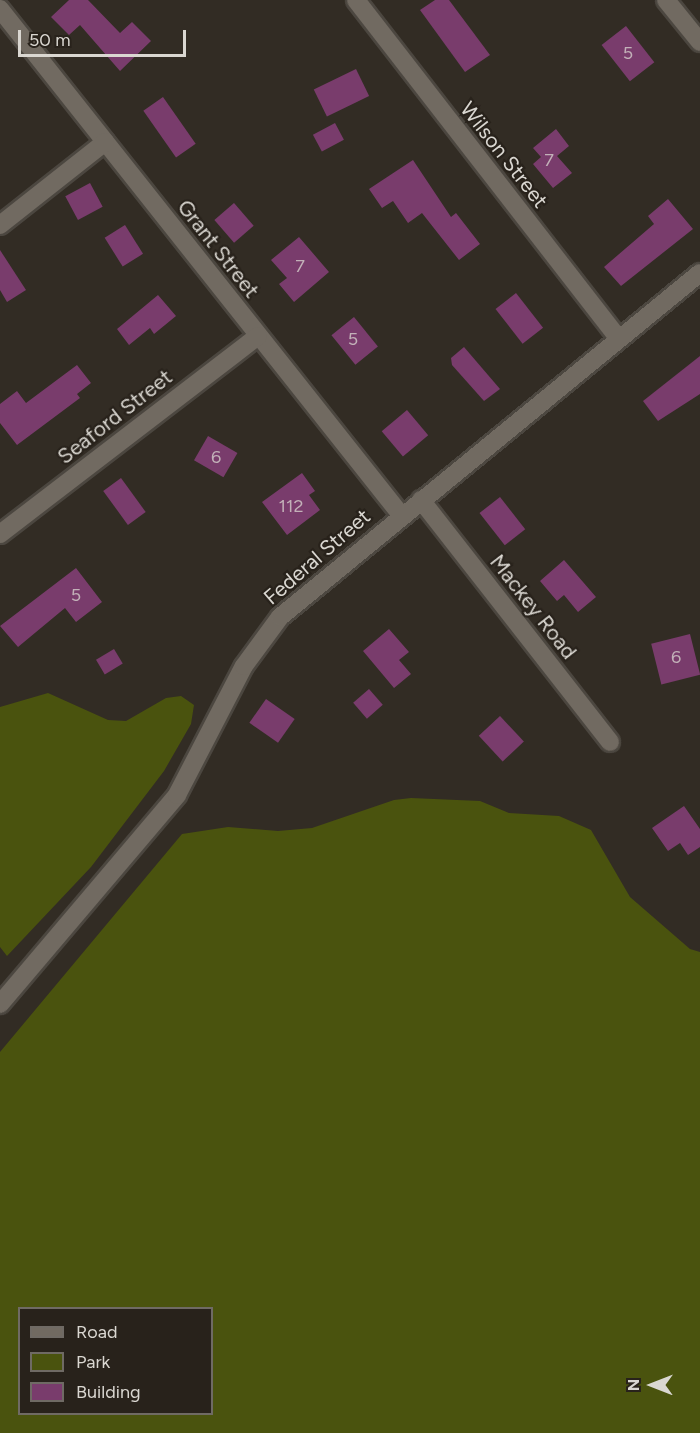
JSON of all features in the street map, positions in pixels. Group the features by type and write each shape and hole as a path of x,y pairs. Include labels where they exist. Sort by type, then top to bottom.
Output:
{"street":[{"name":"Wilson Street","path":"356,0 618,338"},
{"path":"666,0 700,42"},
{"name":"Grant Street","path":"0,9 401,515"},
{"path":"0,225 105,142"},
{"name":"Federal Street","path":"0,1005 177,795 244,666 280,616 700,273"},
{"name":"Seaford Street","path":"0,534 258,336"},
{"name":"Mackey Road","path":"421,500 610,741"}],"green space":[{"path":"48,693 108,720 126,721 166,698 181,696 194,705 191,724 164,771 91,867 7,956 0,947 0,707"},
{"path":"411,798 480,801 509,813 559,816 591,830 630,897 690,949 700,952 700,1433 0,1433 0,1052 182,834 228,827 278,831 312,828 394,800"}],"building":[{"path":"69,0 88,0 120,33 132,22 151,41 120,71 80,25 69,35 51,17"},
{"path":"435,0 449,0 490,55 465,72 420,10"},
{"path":"626,26 654,62 630,81 602,45"},
{"path":"356,69 369,96 327,117 314,90"},
{"path":"163,97 196,144 176,157 143,111"},
{"path":"335,123 344,140 322,152 313,135"},
{"path":"556,129 569,146 557,156 572,173 553,188 533,164 541,157 533,148"},
{"path":"413,160 451,217 456,213 480,244 459,260 422,213 408,223 393,201 382,208 369,189"},
{"path":"90,183 103,207 78,220 65,196"},
{"path":"668,199 693,229 621,286 604,267 654,224 648,216"},
{"path":"234,203 254,226 234,243 214,220"},
{"path":"125,225 143,254 123,267 105,238"},
{"path":"299,237 329,272 294,302 279,284 287,278 271,260"},
{"path":"0,250 26,290 7,302 0,290"},
{"path":"516,293 543,328 523,344 496,309"},
{"path":"158,295 176,316 154,334 150,328 129,345 117,329"},
{"path":"354,317 378,347 355,365 331,335"},
{"path":"464,347 500,389 484,401 452,365 451,358"},
{"path":"700,356 700,394 658,421 643,401"},
{"path":"77,365 91,383 77,394 80,398 17,445 0,423 0,404 17,391 26,403"},
{"path":"407,410 428,435 403,456 382,431"},
{"path":"208,436 237,453 223,477 194,460"},
{"path":"302,473 315,491 309,495 320,510 287,535 262,502"},
{"path":"121,478 146,512 128,525 103,491"},
{"path":"500,497 525,529 505,545 480,513"},
{"path":"564,560 596,597 578,612 564,595 557,601 540,581"},
{"path":"76,568 102,602 76,622 65,608 18,647 0,626"},
{"path":"389,629 409,652 399,660 411,674 394,688 363,651"},
{"path":"690,634 700,675 661,684 651,644"},
{"path":"114,649 123,664 105,674 96,660"},
{"path":"369,689 383,705 367,719 353,703"},
{"path":"266,699 295,719 278,743 249,723"},
{"path":"500,716 524,742 503,761 479,736"},
{"path":"684,806 700,829 700,847 688,855 680,843 668,851 652,828"}]}
